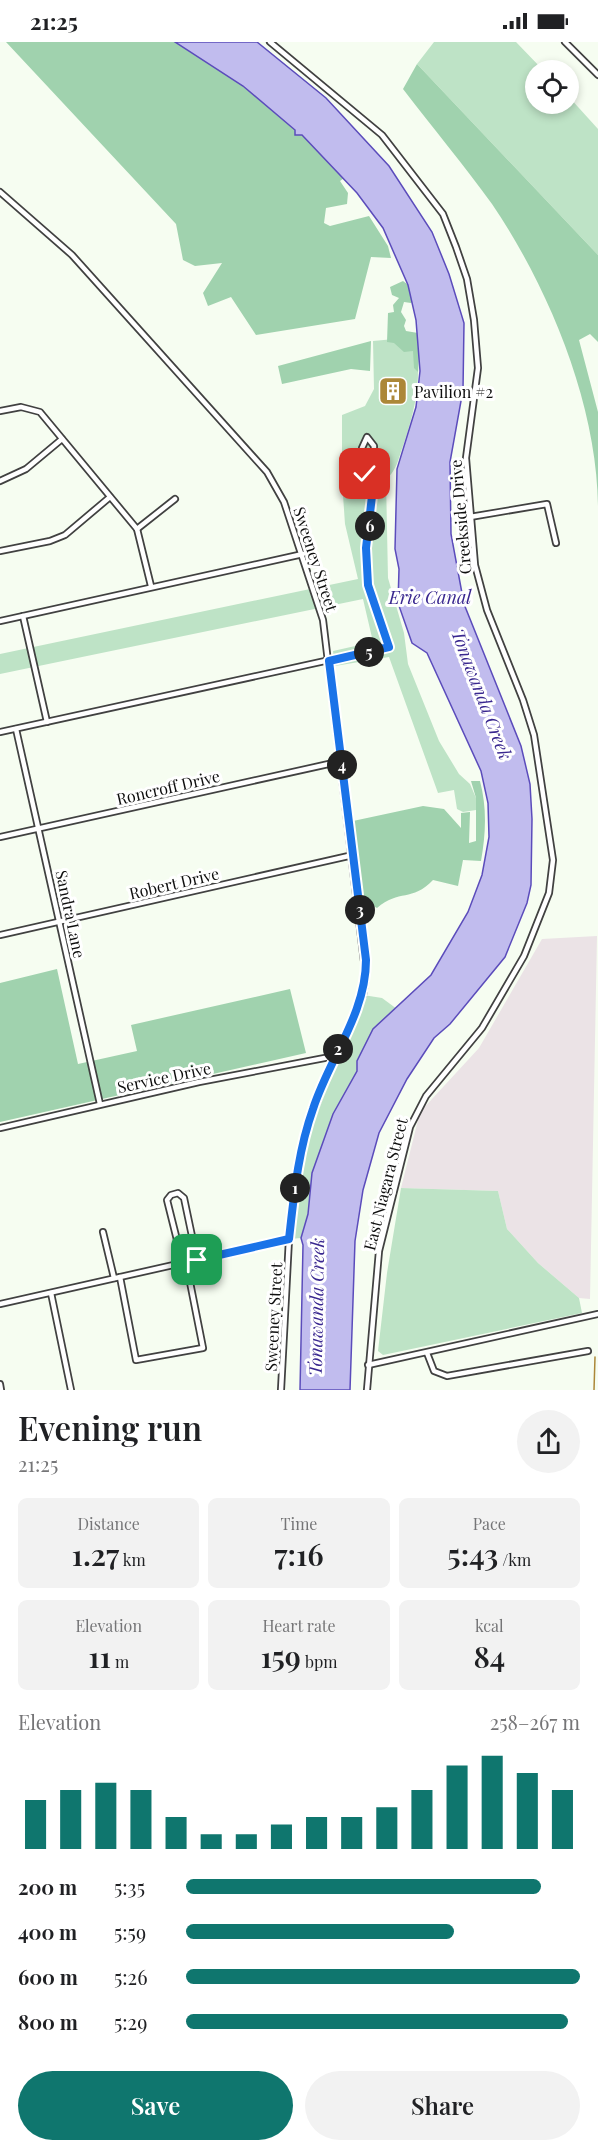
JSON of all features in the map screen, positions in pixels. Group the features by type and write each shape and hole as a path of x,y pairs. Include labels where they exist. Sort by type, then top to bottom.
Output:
{"street":[{"name":"Creekside Drive","path":"270,42 376,129 399,153 443,214 467,279 474,320 478,368 466,459 470,517 479,586 523,700 534,735 551,838 552,878"},
{"path":"565,42 598,75"},
{"name":"Sweeney Street","path":"0,192 72,255 267,472 284,502 323,620 342,761 366,978 363,995 313,1107 303,1139 289,1239 281,1390"},
{"path":"0,411 21,407 40,412 137,530 151,586"},
{"path":"0,732 389,647 368,585 366,548 372,496 374,446 367,437 362,448 366,481 372,496"},
{"path":"0,481 26,469 62,439"},
{"path":"0,551 65,535 110,497"},
{"path":"137,530 175,499"},
{"path":"470,517 547,504 556,543"},
{"path":"0,621 303,554"},
{"path":"23,616 47,722"},
{"name":"Sandra Lane","path":"16,729 100,1104"},
{"name":"Roncroff Drive","path":"0,837 342,761"},
{"name":"Robert Drive","path":"0,935 353,855"},
{"name":"East Niagara Street","path":"367,1390 379,1251 414,1116 433,1086 473,1041 505,991 536,931 552,878"},
{"name":"Service Drive","path":"0,1128 100,1104 335,1056"},
{"path":"195,1248 178,1244 167,1200 171,1195 178,1193 184,1198 195,1248 197,1260"},
{"path":"104,1232 114,1278"},
{"path":"0,1304 289,1239"},
{"path":"120,1276 136,1360 203,1348 186,1263"},
{"path":"51,1293 71,1390"},
{"path":"368,1365 598,1314"},
{"path":"427,1353 434,1371 447,1376 588,1351"},
{"path":"0,1384 1,1390"}],"shaded area":[{"path":"597,936 590,1299 579,1298 538,1263 507,1229 498,1191 401,1188 420,1112 479,1048 542,939"}],"green space":[{"path":"6,42 175,42 243,86 302,135 344,178 340,181 348,193 347,204 326,208 324,223 330,226 369,216 388,246 391,258 371,257 355,319 256,335 231,297 208,306 203,293 222,263 195,266 183,260 176,224"},
{"path":"434,42 516,42 533,60 525,60 525,114 579,114 579,108 598,129 598,255 417,64"},
{"path":"417,64 598,255 598,342 590,334 579,340 598,412 598,506 589,428 566,348 532,272 513,237 492,204 403,89"},
{"path":"403,281 415,290 415,299 411,303 404,302 401,312 406,320 404,326 406,331 418,333 420,340 418,372 414,368 413,351 404,352 394,343 387,342 388,313 394,312 393,305 399,298 392,295 390,287"},
{"path":"416,337 418,379 415,403 397,463 386,480 388,578 404,633 408,664 439,741 459,774 470,784 476,798 476,810 463,812 457,809 454,790 438,793 389,657 335,666 333,651 373,642 363,599 0,674 0,654 358,579 345,524 342,481 342,415 365,406 374,389 373,341"},
{"path":"371,341 370,371 351,369 282,384 278,366"},
{"path":"471,781 480,781 484,801 485,831 481,861 463,860 458,886 433,880 412,894 392,899 377,908 363,900 353,821 423,806 444,809 461,828 461,813 470,812 469,843 476,841 476,798"},
{"path":"57,969 78,1064 137,1051 131,1025 290,989 306,1053 0,1122 0,983"},
{"path":"363,995 382,998 397,1009 373,1029 357,1061 357,1071 333,1114 312,1173 308,1214 301,1238 289,1239 303,1139 331,1065"},
{"path":"401,1188 498,1191 507,1229 538,1263 579,1298 582,1313 383,1355 378,1351 387,1273"}],"water":[{"path":"175,42 257,42 326,98 389,166 432,232 449,274 464,323 463,390 450,462 451,534 464,604 521,746 530,784 531,885 527,903 505,957 450,1024 434,1038 407,1079 379,1133 363,1190 355,1241 350,1390 300,1390 303,1245 301,1238 308,1214 312,1173 333,1114 357,1071 357,1061 373,1029 431,975 468,912 482,875 489,837 488,803 481,771 427,653 412,643 398,603 399,569 395,549 397,469 416,407 420,371 416,320 408,285 383,228 357,193 302,135 295,135 295,130 243,86"}],"railway":[{"path":"594,1390 595,1357"}],"place":[{"name":"Pavilion #2","path":"393,391"}],"route":[{"path":"197,1260 289,1239 303,1139 313,1107 363,995 366,960 329,661 389,647 368,585 366,548 371,522 372,496 365,474"}],"water label":[{"name":"Erie Canal","path":"430,597"},
{"name":"Tonawanda Creek","path":"482,694"},
{"name":"Tonawanda Creek","path":"316,1307"}]}
